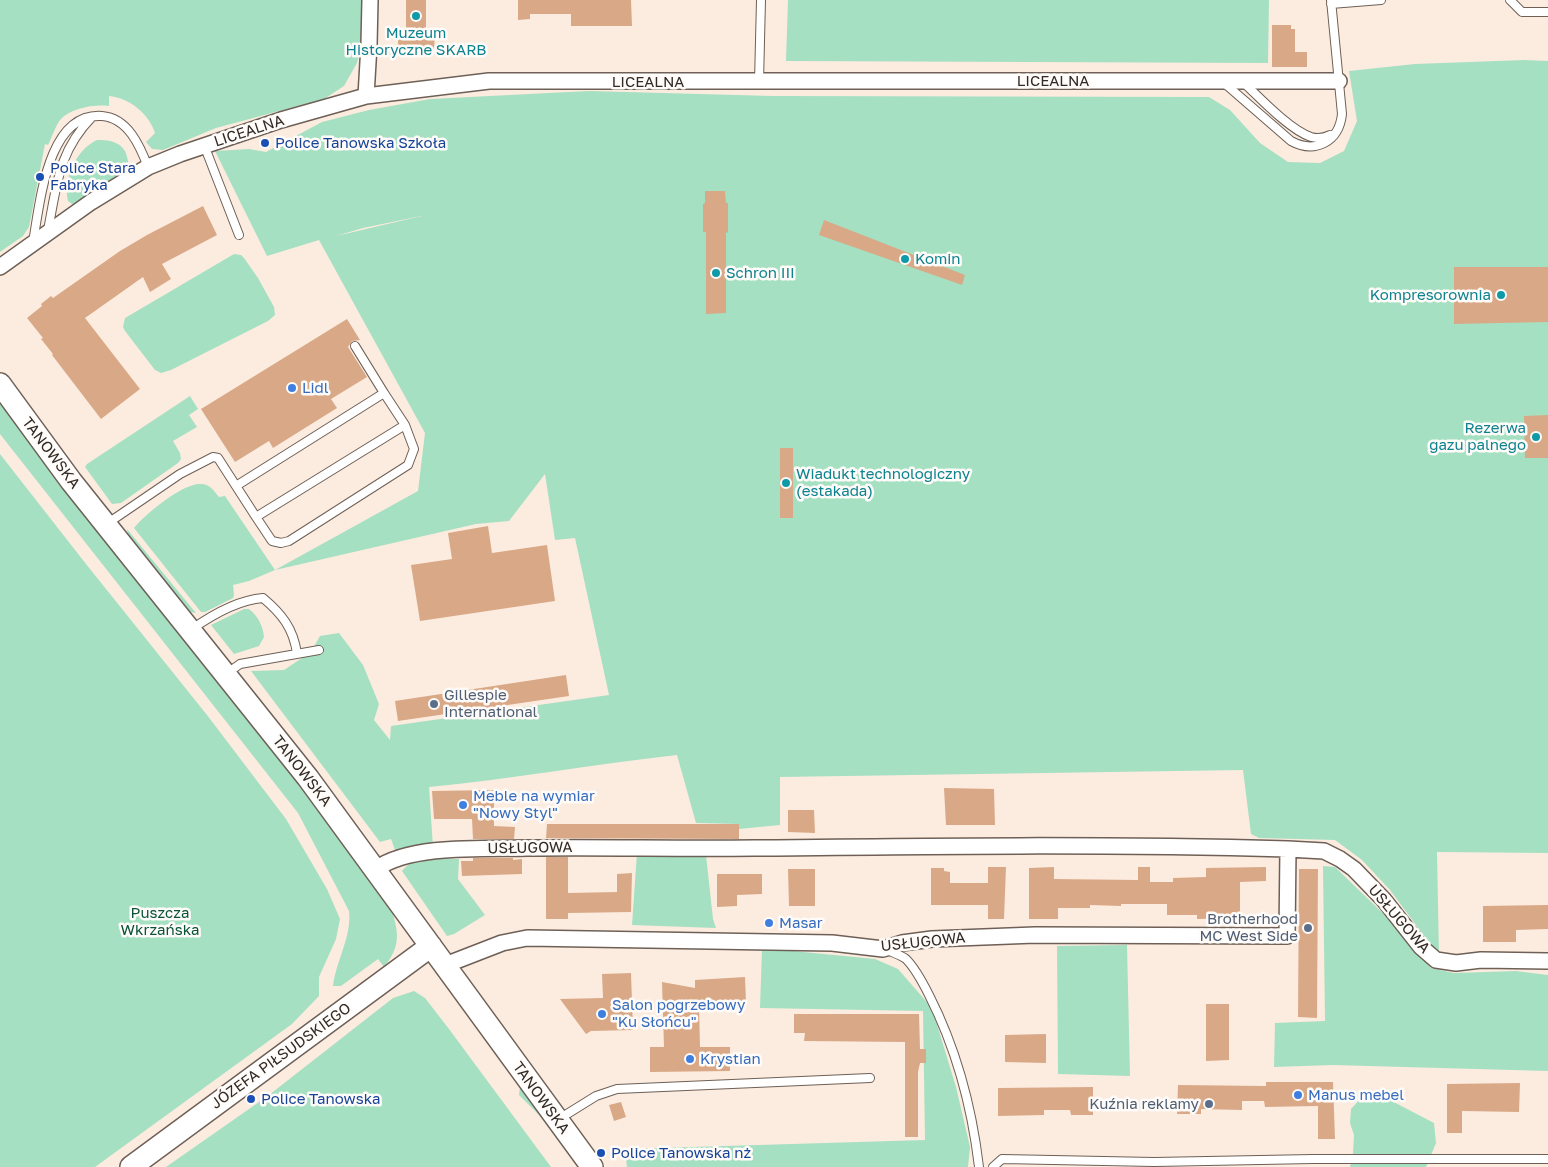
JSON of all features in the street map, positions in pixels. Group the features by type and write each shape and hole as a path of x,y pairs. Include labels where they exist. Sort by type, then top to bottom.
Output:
{"main road":[{"name":"TANOWSKA","path":"0,384 106,525 308,778 592,1167"},
{"name":"JÓZEFA PIŁSUDSKIEGO","path":"131,1167 431,946"}],"street":[{"path":"366,96 370,0"},
{"name":"LICEALNA","path":"0,267 91,202 148,167 204,145 366,96 489,81 1338,81"},
{"name":"USŁUGOWA","path":"376,870 394,860 412,854 458,850 616,847 1187,846 1324,851 1354,869 1384,900 1421,947 1436,960 1456,963 1481,960 1548,961"},
{"name":"USŁUGOWA","path":"447,967 454,962 502,943 527,938 832,943 883,949 902,943 932,939 1035,935 1287,936 1288,849"}],"lane":[{"path":"759,82 761,0"},
{"path":"1221,81 1283,135 1297,144 1316,147 1326,142 1337,132 1342,114 1331,2 1381,0"},
{"path":"1510,0 1522,12 1548,12"},
{"path":"1242,81 1292,126 1305,134 1313,138 1323,138 1337,132"},
{"path":"33,243 44,183 53,154 62,137 74,123 93,116 112,118 128,129 139,146 148,167"},
{"path":"48,232 63,160 77,133 93,116"},
{"path":"204,145 239,236"},
{"path":"106,525 180,474 213,457 218,458 272,541 281,543 289,541 408,465 414,450 405,425 356,346"},
{"path":"236,486 384,393"},
{"path":"256,517 405,425"},
{"path":"191,630 204,621 248,599 263,598 280,613 295,638 297,653"},
{"path":"226,674 240,664 320,650"},
{"path":"883,949 905,959 922,982 944,1024 964,1087 979,1167"},
{"path":"557,1121 596,1096 617,1089 870,1078"},
{"path":"993,1167 1002,1160 1154,1162 1313,1159 1548,1160"}],"green space":[{"path":"0,0 363,0 364,37 357,63 344,86 324,99 216,128 163,150 152,149 146,142 155,133 143,113 138,108 117,97 109,96 109,106 90,106 70,112 60,120 48,145 45,144 29,227 23,236 0,252"},
{"path":"788,0 1269,0 1268,63 786,61"},
{"path":"1524,60 1548,61 1548,853 1437,852 1439,956 1390,890 1362,860 1335,840 1259,838 1251,834 1243,770 780,777 780,825 739,829 739,824 696,823 677,755 429,787 433,847 395,850 391,839 380,842 251,671 284,670 311,652 320,636 339,633 363,665 379,704 374,720 390,740 391,726 609,695 575,538 555,540 545,474 509,521 476,524 275,570 418,491 425,433 319,240 267,256 215,151 249,149 266,152 322,122 369,110 430,99 589,91 773,96 1209,97 1230,110 1260,143 1288,162 1320,163 1344,151 1357,121 1349,71 1415,64","holes":["426,215 336,236 363,228"]},
{"path":"97,140 109,141 120,145 126,153 128,167 113,182 72,204 68,201 67,192 69,174 77,158"},
{"path":"234,254 241,255 244,258 258,278 274,307 275,315 268,321 171,370 161,373 155,370 125,331 123,327 125,318"},
{"path":"190,396 198,409 189,415 197,427 173,441 180,453 181,459 121,503 112,504 85,467 87,464"},
{"path":"0,398 270,740 391,908 396,925 397,939 390,959 384,967 378,959 341,986 333,986 348,930 349,911 298,813 0,434"},
{"name":"Puszcza Wkrzańska","path":"0,454 207,715 286,819 327,889 340,919 336,939 319,977 319,996 292,1024 95,1167 0,1167"},
{"path":"201,484 207,485 219,497 225,496 275,570 249,581 233,585 233,598 205,612 201,612 134,528 146,515 165,500 185,488"},
{"path":"127,529 196,613 184,611 129,540"},
{"path":"244,609 249,609 257,618 264,637 259,646 234,654 211,625"},
{"path":"637,853 706,855 713,919 716,928 632,925"},
{"path":"459,859 458,879 485,915 454,934 447,936 402,871 418,861"},
{"path":"1323,866 1335,867 1394,924 1431,968 1454,973 1516,971 1548,975 1548,1071 1333,1065 1274,1067 1275,1023 1325,1021"},
{"path":"1127,945 1130,1076 1058,1074 1057,946"},
{"path":"762,948 875,959 898,969 932,1008 956,1087 970,1147 968,1167 627,1167 625,1149 925,1140 923,1011 760,1008"},
{"path":"414,991 425,998 551,1167 166,1167 269,1095 393,998"},
{"path":"523,1086 582,1167 578,1167 539,1115 519,1095 520,1087"},
{"path":"1363,1096 1386,1098 1434,1123 1436,1143 1426,1167 1350,1167 1354,1135 1350,1123 1351,1109"}],"building":[{"name":"Muzeum Historyczne SKARB","path":"406,0 426,0 426,33 435,33 434,49 398,49 398,33 406,33"},
{"path":"518,0 631,0 632,26 571,26 571,14 530,14 530,19 518,20"},
{"path":"1272,25 1291,25 1291,29 1295,29 1295,52 1307,52 1307,67 1272,67"},
{"name":"Schron III","path":"705,191 725,191 726,203 728,203 726,313 706,314 706,232 703,232"},
{"path":"203,206 217,235 162,264 171,279 150,292 143,277 85,318 140,389 101,419 52,355 41,339 43,338 27,318 51,296 53,298 120,251"},
{"name":"Komin","path":"824,220 965,275 962,285 819,235"},
{"name":"Kompresorownia","path":"1454,267 1548,267 1548,322 1454,324"},
{"name":"Lidl","path":"347,319 360,340 352,341 348,347 367,377 331,399 337,408 273,448 269,441 235,462 201,409"},
{"name":"Rezerwa gazu palnego","path":"1548,415 1548,458 1525,458 1524,416"},
{"name":"Wiadukt technologiczny (estakada)","path":"780,448 793,448 793,518 780,518"},
{"path":"488,526 492,553 547,545 555,601 420,621 411,565 452,559 448,533"},
{"path":"566,675 569,696 398,721 395,701"},
{"path":"944,788 994,789 995,825 946,825"},
{"name":"Meble na wymiar \"Nowy Styl\"","path":"494,790 494,826 515,827 514,839 473,839 472,819 434,819 432,791"},
{"path":"788,810 814,810 815,833 788,832"},
{"path":"547,824 739,824 739,839 546,838"},
{"path":"546,857 568,857 568,893 617,892 617,874 632,873 631,912 568,913 568,919 546,919"},
{"path":"473,858 522,859 522,874 462,876 461,861 473,861"},
{"path":"988,867 1006,867 1004,919 988,919 988,905 931,905 931,868 944,868 944,871 950,872 950,883 988,883"},
{"path":"1054,867 1054,879 1138,880 1138,867 1150,867 1150,882 1173,882 1173,878 1206,877 1206,868 1266,867 1266,881 1240,882 1240,918 1197,919 1197,915 1167,915 1167,904 1121,904 1121,906 1090,905 1090,908 1058,908 1058,919 1029,919 1029,868"},
{"path":"788,869 815,869 815,906 789,906"},
{"path":"1299,869 1318,869 1317,1018 1298,1017"},
{"path":"717,874 762,874 762,894 737,895 737,906 717,907"},
{"path":"1548,905 1548,929 1516,930 1516,942 1483,942 1483,906"},
{"name":"Salon pogrzebowy \"Ku Słońcu\"","path":"631,973 633,1030 591,1031 586,1034 560,999 603,998 602,974"},
{"path":"745,977 746,1002 699,1005 700,1047 730,1047 730,1071 650,1072 650,1047 664,1047 662,982 695,988 695,980"},
{"path":"1206,1004 1229,1004 1229,1060 1206,1061"},
{"path":"794,1014 919,1014 920,1049 926,1049 926,1063 920,1063 918,1072 918,1137 905,1137 905,1042 804,1041 805,1033 794,1033"},
{"path":"1046,1034 1046,1063 1005,1062 1005,1035"},
{"path":"1266,1082 1333,1082 1335,1139 1318,1139 1318,1106 1265,1107 1264,1101 1242,1101 1242,1110 1201,1109 1201,1114 1177,1114 1178,1085 1266,1086"},
{"path":"1520,1083 1519,1112 1462,1111 1462,1133 1447,1133 1447,1084"},
{"path":"1093,1087 1093,1115 1071,1115 1070,1110 1044,1110 1044,1115 998,1116 998,1088"},
{"path":"621,1102 626,1117 614,1121 609,1105"}],"place":[{"name":"Muzeum Historyczne SKARB","path":"416,16"},
{"name":"Police Tanowska Szkoła","path":"265,143"},
{"name":"Police Stara Fabryka","path":"40,177"},
{"name":"Komin","path":"905,259"},
{"name":"Schron III","path":"716,273"},
{"name":"Kompresorownia","path":"1501,295"},
{"name":"Lidl","path":"292,388"},
{"name":"Rezerwa gazu palnego","path":"1536,437"},
{"name":"Wiadukt technologiczny (estakada)","path":"786,483"},
{"name":"Gillespie International","path":"434,704"},
{"name":"Meble na wymiar \"Nowy Styl\"","path":"463,805"},
{"name":"Masar","path":"769,923"},
{"name":"Brotherhood MC West Side","path":"1308,928"},
{"name":"Salon pogrzebowy \"Ku Słońcu\"","path":"602,1014"},
{"name":"Krystian","path":"690,1059"},
{"name":"Manus mebel","path":"1298,1095"},
{"name":"Police Tanowska","path":"251,1099"},
{"name":"Kuźnia reklamy","path":"1209,1104"},
{"name":"Police Tanowska nż","path":"601,1153"}]}
